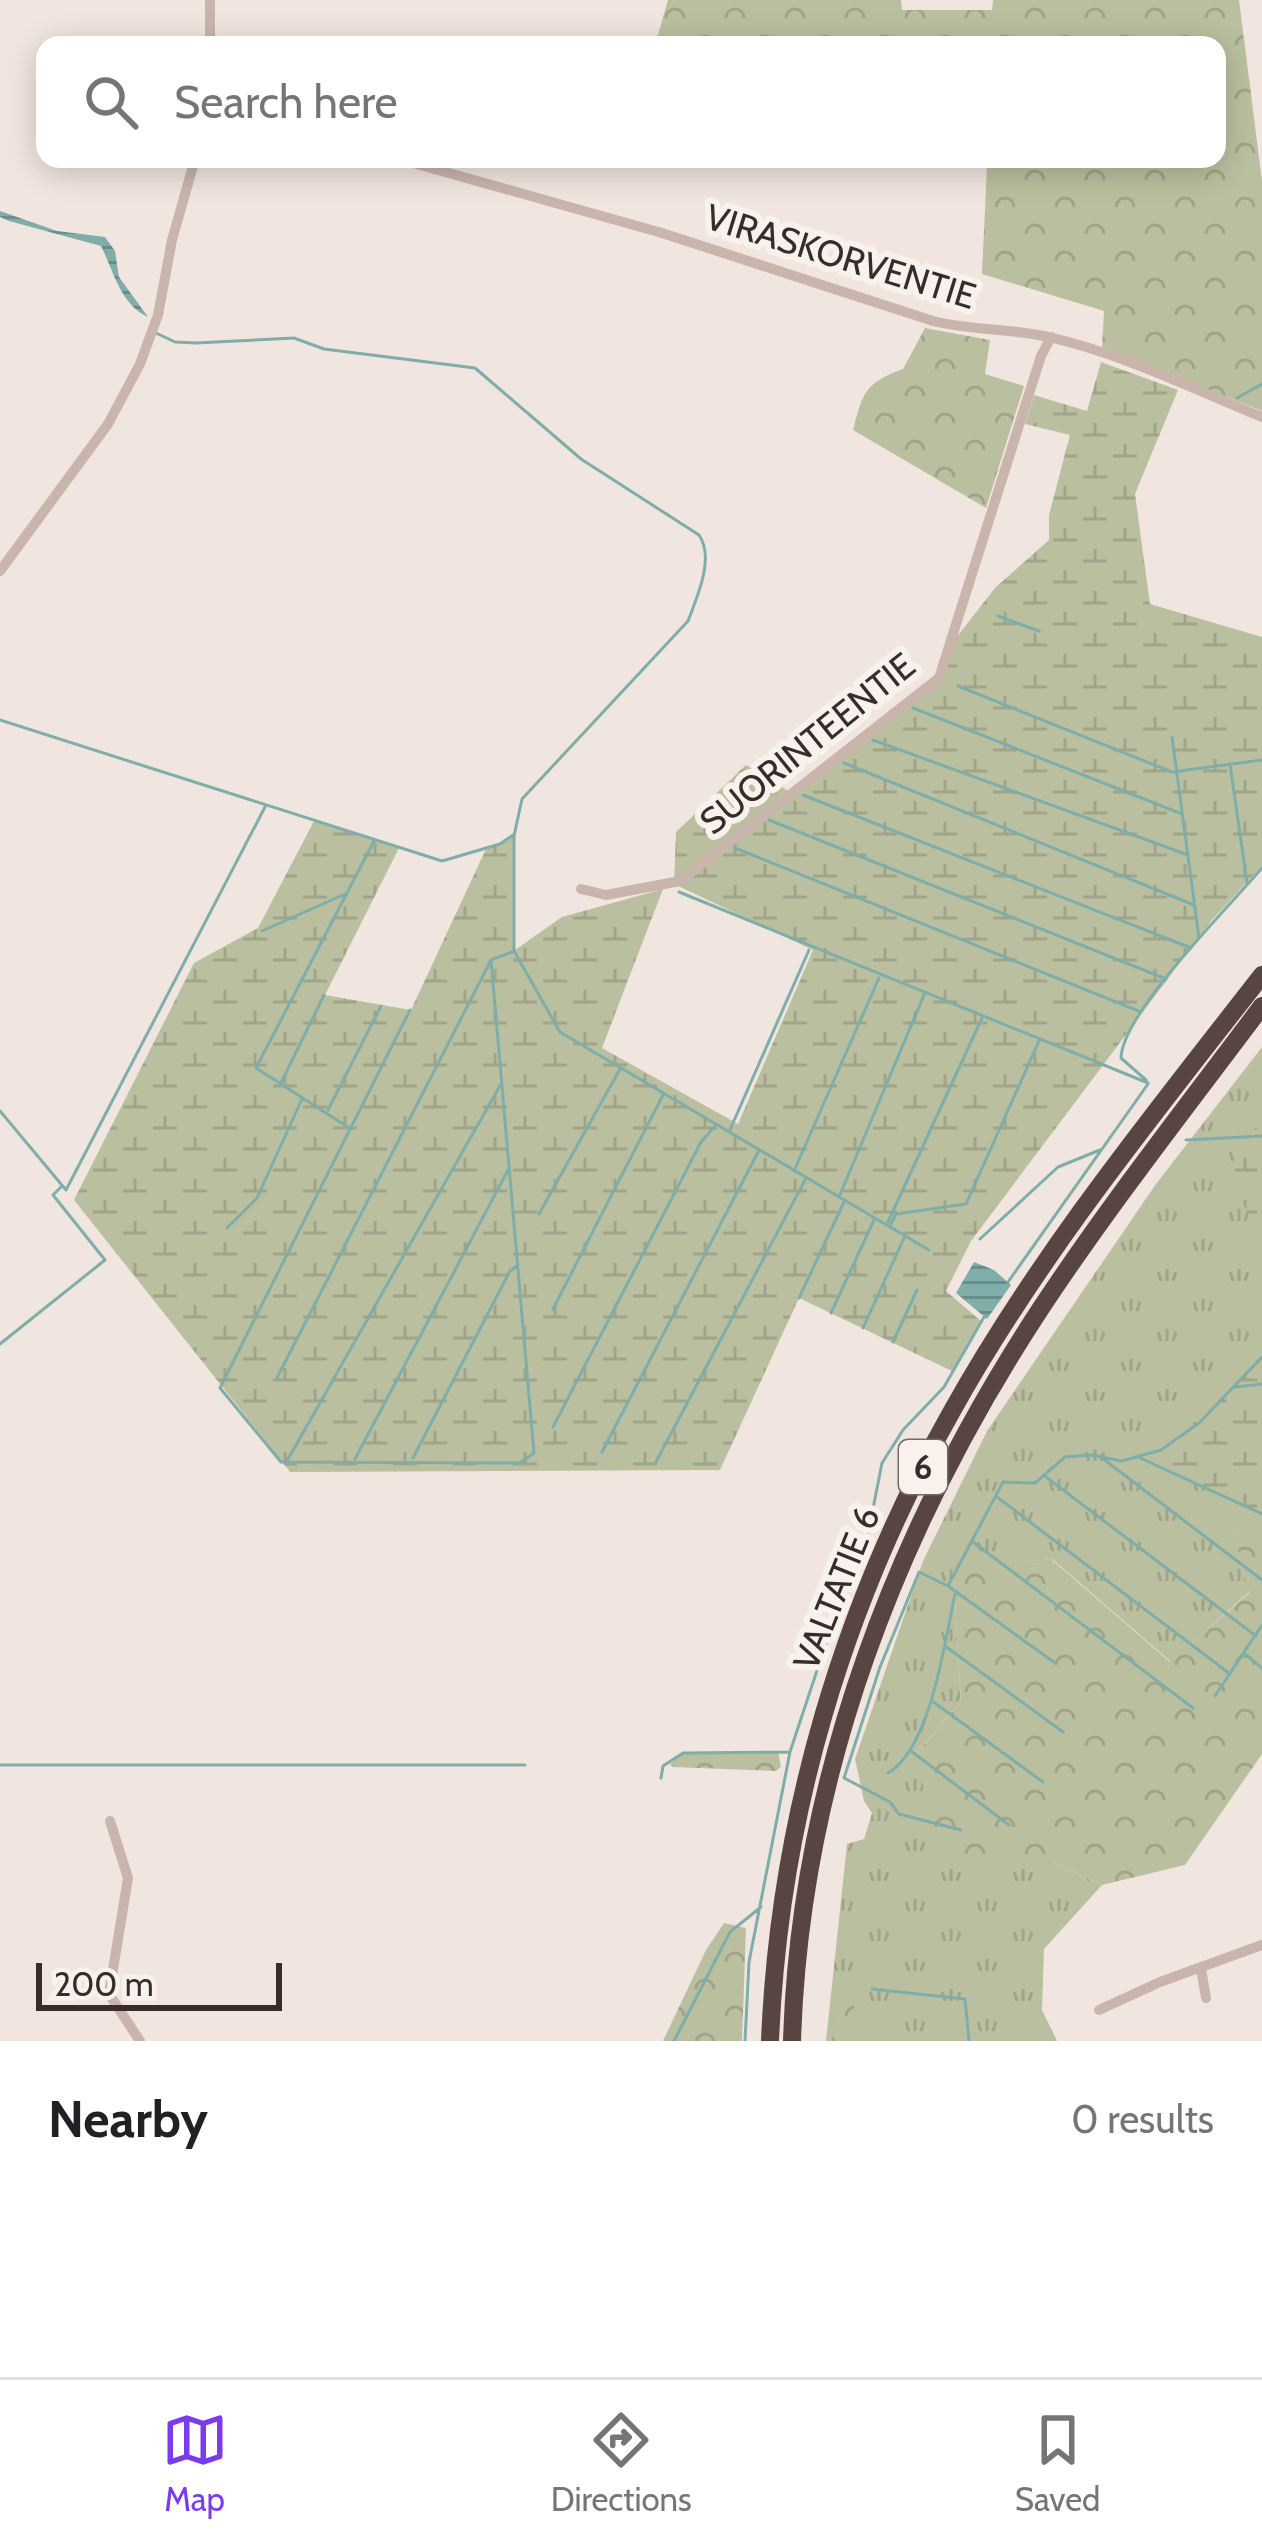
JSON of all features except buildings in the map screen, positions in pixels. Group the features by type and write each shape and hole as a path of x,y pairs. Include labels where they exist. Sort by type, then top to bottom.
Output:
{"highway":[{"name":"VALTATIE 6","path":"770,2041 779,1919 805,1778 841,1657 901,1510 952,1410 1069,1229 1262,975"},
{"name":"VALTATIE 6","path":"791,2041 799,1941 826,1790 862,1665 913,1538 965,1435 1041,1308 1262,1006"}],"street":[{"path":"210,0 210,36"},
{"path":"0,572 108,424 140,364 158,315 192,168"},
{"name":"VIRASKORVENTIE","path":"431,168 662,233 933,321 1051,337 1262,417"},
{"name":"SUORINTEENTIE","path":"581,890 606,895 680,881 938,677 1051,337"},
{"path":"110,1822 128,1878 109,1994 140,2041"},
{"path":"1099,2011 1160,1982 1262,1946"},
{"path":"1201,1969 1207,1998"}],"green space":[{"path":"668,0 901,0 902,10 992,10 993,0 1239,0 1262,181 1262,411 1102,347 1104,311 982,274 987,168 1226,168 1226,36 658,36"},
{"path":"925,328 990,340 985,374 1024,386 986,508 853,430 867,391 903,369"},
{"path":"1101,362 1178,390 1135,494 1150,604 1262,637 1262,866 1212,920 971,1241 946,1291 982,1322 952,1371 799,1298 720,1470 290,1472 74,1200 194,963 258,928 314,821 399,848 325,995 411,1010 486,849 514,836 515,950 562,917 663,889 602,1048 738,1124 813,950 674,884 676,832 746,765 793,794 932,684 945,652 995,588 1049,540 1049,515 1070,435 1025,424 1034,395 1087,411"},
{"path":"1262,1047 1262,1410 1217,1463 1249,1592 1171,1662 1052,1559 953,1569 961,1701 916,1754 1052,1862 1102,1885 1044,1949 1042,2010 1057,2041 826,2041 847,1844 864,1839 872,1813 864,1801 855,1759 923,1561 987,1431 1156,1184"},
{"path":"1262,1125 1262,1247 1236,1180 1235,1164 1237,1148 1246,1135"},
{"path":"1262,1357 1262,1514 1136,1456 1190,1429"},
{"path":"1262,1410 1262,1754 1185,1865 1102,1885 1052,1862 942,1869 916,1754 961,1701 953,1568 1051,1559 1170,1662 1249,1593 1216,1462"},
{"path":"778,1752 781,1767 776,1771 670,1764 683,1753"},
{"path":"724,1923 746,1928 742,2041 663,2041 706,1950"},
{"path":"853,1999 859,2041 832,2041 835,2002"}],"water":[{"path":"0,211 57,231 105,237 115,251 119,277 148,317 124,296 101,246 9,221 0,217"},
{"path":"974,1262 994,1270 1011,1285 987,1319 956,1293"}],"waterway":[{"path":"156,333 175,342 196,343 294,338 324,349 475,368 581,459 699,535 705,566 688,621 522,799 514,836 514,951 560,1032 929,1250"},
{"path":"1237,398 1262,384"},
{"path":"998,616 1039,631"},
{"path":"958,686 1172,772 1262,760"},
{"path":"913,708 1182,814"},
{"path":"0,720 442,861 500,844 513,835"},
{"path":"1172,737 1199,938"},
{"path":"873,740 1188,855"},
{"path":"844,763 1194,905"},
{"path":"1230,764 1247,883"},
{"path":"803,795 1191,948"},
{"path":"0,1111 66,1190 265,807"},
{"path":"769,820 1166,979"},
{"path":"351,1129 256,1068 374,841"},
{"path":"735,848 1141,1012"},
{"path":"1146,1080 1121,1058 1126,1038 1180,960 1262,868"},
{"path":"679,892 1148,1083"},
{"path":"262,931 345,894"},
{"path":"729,1132 809,950"},
{"path":"277,1378 491,960 512,952"},
{"path":"410,1010 220,1388 281,1462 520,1463 534,1453 491,960"},
{"path":"794,1171 879,978"},
{"path":"281,1083 324,995"},
{"path":"839,1197 924,995"},
{"path":"328,1110 381,1006"},
{"path":"888,1222 982,1018"},
{"path":"891,1224 896,1214 966,1204 1039,1041"},
{"path":"539,1214 620,1069"},
{"path":"287,1461 501,1084"},
{"path":"1008,1282 1148,1084"},
{"path":"553,1309 663,1095"},
{"path":"227,1228 257,1198 302,1099"},
{"path":"553,1427 701,1142 715,1126"},
{"path":"1186,1140 1262,1136"},
{"path":"980,1239 1058,1167 1100,1150"},
{"path":"602,1452 758,1152"},
{"path":"355,1459 508,1170"},
{"path":"656,1462 805,1180"},
{"path":"0,1344 105,1260 53,1195 61,1187"},
{"path":"799,1298 844,1202"},
{"path":"831,1313 874,1220"},
{"path":"863,1328 904,1238"},
{"path":"413,1458 510,1271 517,1266"},
{"path":"893,1342 917,1290"},
{"path":"745,2041 749,1962 790,1752 839,1604 867,1539 882,1463 903,1430 944,1387 984,1317"},
{"path":"949,1584 1003,1482 1035,1483 1065,1457 1091,1455 1122,1461 1161,1450 1199,1423 1262,1357"},
{"path":"1235,1387 1262,1384"},
{"path":"1138,1457 1262,1514"},
{"path":"1102,1458 1262,1580"},
{"path":"1046,1477 1256,1636"},
{"path":"997,1497 1230,1674"},
{"path":"973,1542 1193,1708"},
{"path":"961,1830 899,1814 890,1802 844,1778 880,1667 919,1572 948,1586 1055,1663"},
{"path":"888,1773 903,1760 925,1718 955,1594"},
{"path":"1215,1696 1262,1625"},
{"path":"945,1646 1063,1732"},
{"path":"1245,1654 1262,1668"},
{"path":"932,1701 1043,1782"},
{"path":"911,1751 1009,1825"},
{"path":"661,1778 663,1766 683,1753 789,1752"},
{"path":"0,1765 525,1765"},
{"path":"674,2041 730,1932 761,1907"},
{"path":"872,1989 965,1999 969,2041"}]}
